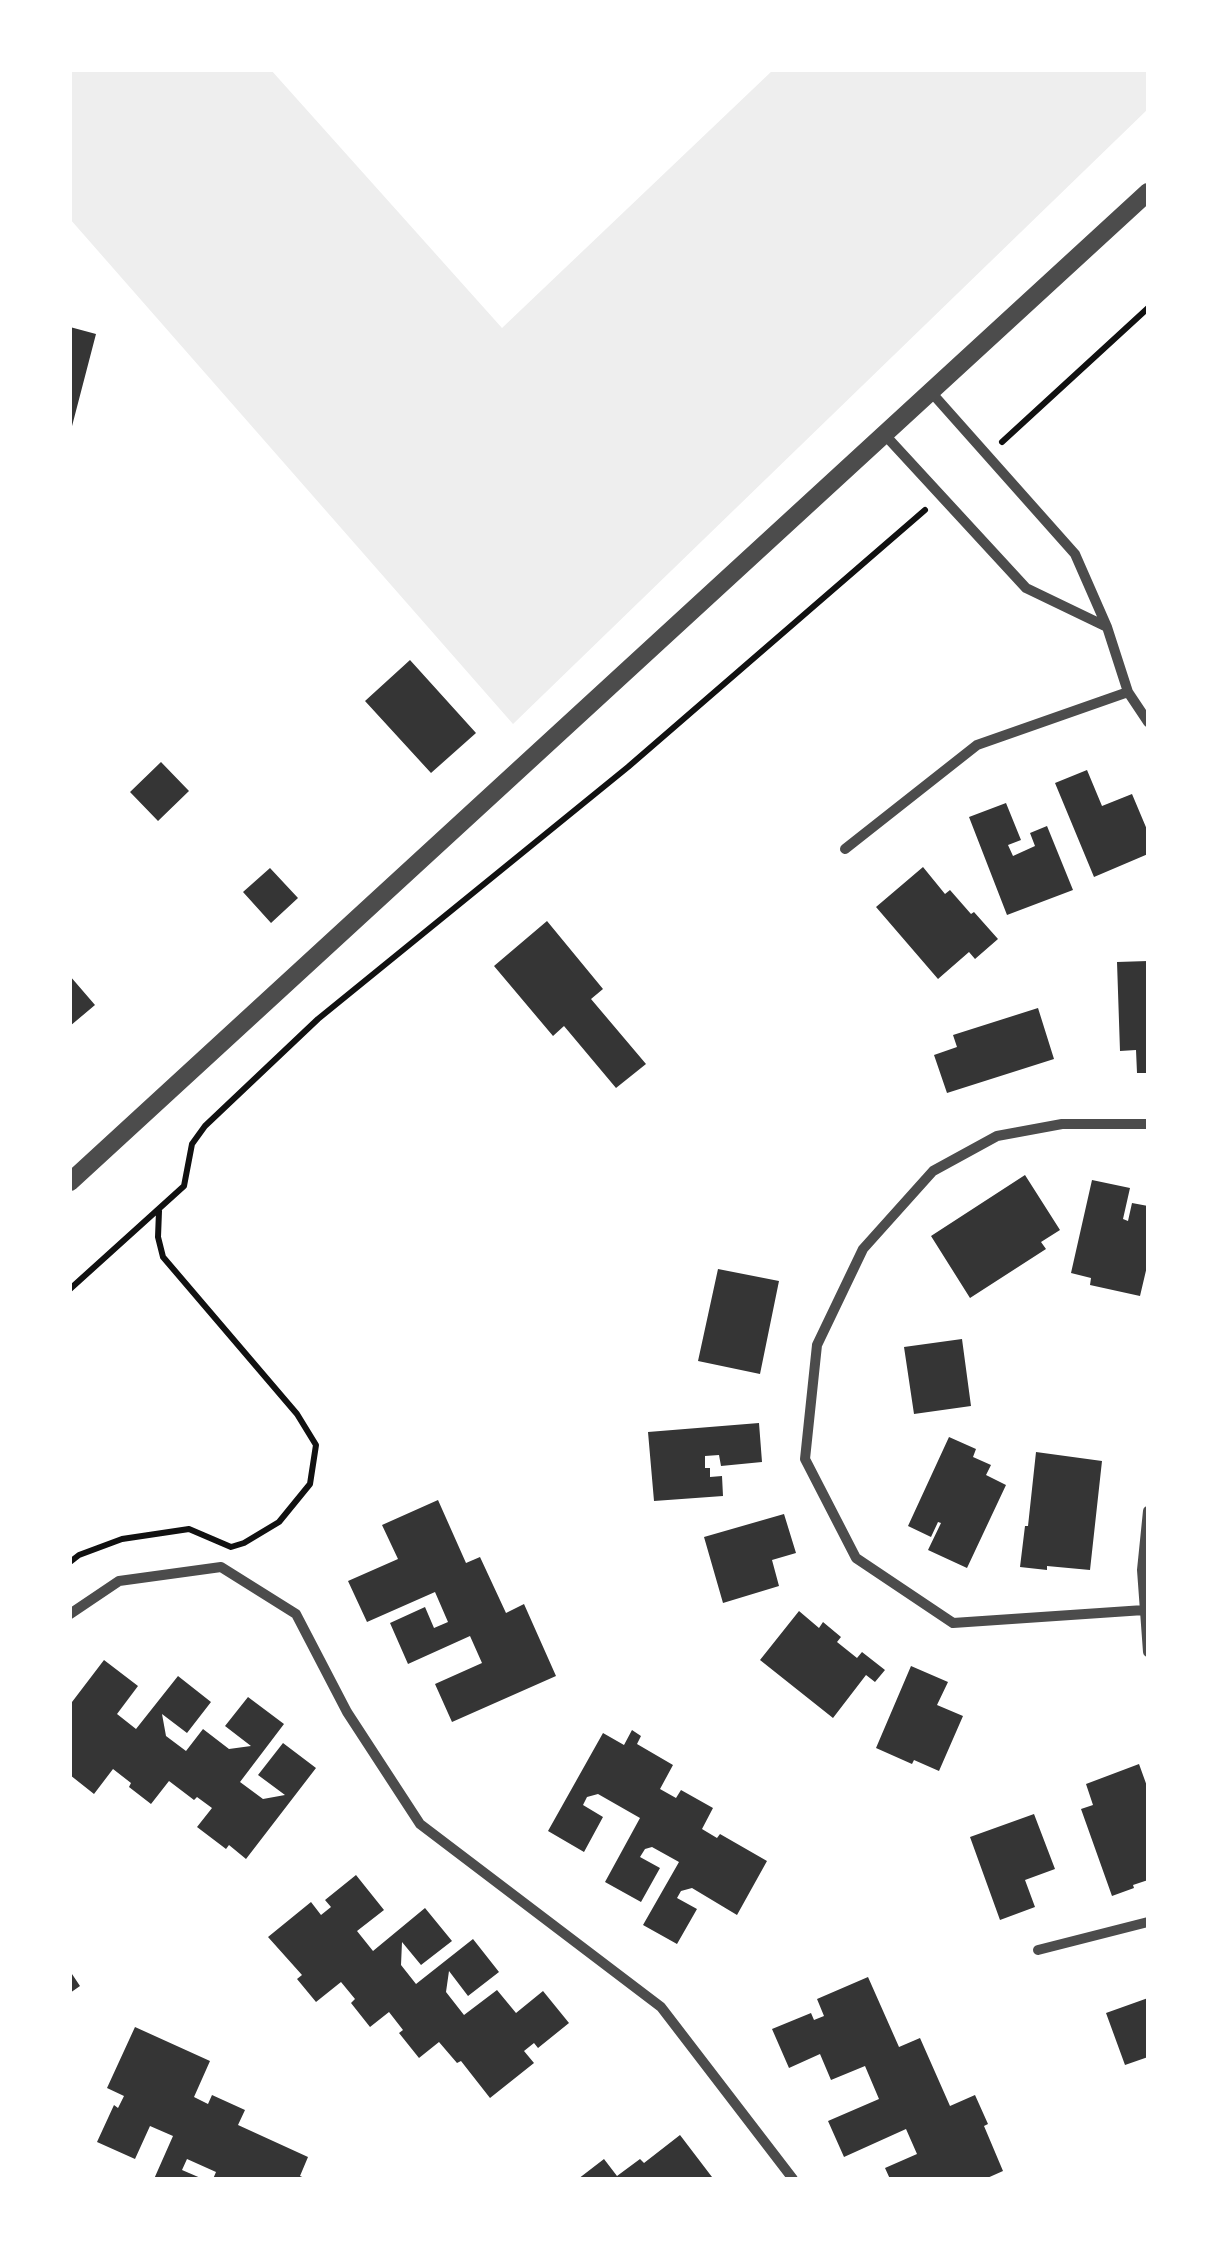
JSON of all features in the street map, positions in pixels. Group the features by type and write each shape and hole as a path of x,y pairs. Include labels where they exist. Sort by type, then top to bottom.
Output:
{"street":[{"path":"70,1182 1148,192"},
{"path":"932,392 1074,554 1106,626 1128,692 1148,722"},
{"path":"885,434 1026,588 1106,626"},
{"path":"846,849 977,746 1128,692"},
{"path":"1144,1610 953,1623 856,1558 805,1460 817,1345 863,1249 933,1171 997,1136 1062,1124 1148,1124"},
{"path":"1148,1510 1142,1570 1148,1652"},
{"path":"70,1614 119,1581 220,1566 296,1614 348,1712 420,1824 661,2007 793,2179"},
{"path":"1038,1950 1148,1922"}],"path":[{"path":"988,456 1148,308"},
{"path":"70,1289 184,1186 192,1144 205,1126 318,1020 628,768 942,496"},
{"path":"70,1562 122,1539 190,1528 231,1548 244,1544 279,1522 310,1484 316,1445 297,1414 164,1257 158,1237 159,1209"}],"shaded area":[{"path":"70,70 271,70 502,328 773,70 1148,70 1148,109 513,724 70,219"}],"building":[{"path":"70,327 96,334 71,430 70,430"},
{"path":"410,660 476,733 431,773 365,701"},
{"path":"161,762 189,791 158,821 130,792"},
{"path":"1087,770 1102,806 1132,794 1148,832 1148,854 1094,877 1055,783"},
{"path":"1006,803 1021,840 1008,845 1013,856 1035,846 1030,833 1047,826 1073,890 1007,915 969,817"},
{"path":"923,867 945,894 950,890 998,939 975,959 969,952 938,979 876,907"},
{"path":"270,868 298,898 271,923 243,892"},
{"path":"547,921 603,989 591,999 646,1064 616,1088 564,1026 553,1036 494,966"},
{"path":"1148,961 1148,1073 1137,1073 1136,1050 1120,1051 1117,962"},
{"path":"70,976 95,1005 70,1026"},
{"path":"1038,1008 1054,1059 947,1093 934,1055 957,1047 953,1035"},
{"path":"1025,1175 1060,1230 1041,1242 1046,1249 970,1298 931,1236"},
{"path":"1092,1180 1130,1188 1123,1219 1128,1221 1132,1203 1148,1206 1148,1262 1140,1296 1090,1285 1091,1278 1071,1273"},
{"path":"718,1269 779,1281 760,1374 698,1361"},
{"path":"962,1339 971,1406 914,1414 904,1347"},
{"path":"759,1423 762,1462 721,1466 719,1455 705,1456 710,1477 722,1476 723,1496 654,1501 648,1432"},
{"path":"949,1437 976,1449 973,1457 991,1465 986,1475 1006,1485 967,1568 928,1550 941,1523 938,1522 931,1537 908,1526"},
{"path":"1036,1452 1102,1461 1090,1570 1020,1567"},
{"path":"438,1500 466,1563 480,1557 506,1613 524,1604 556,1676 452,1722 435,1684 482,1663 470,1636 408,1664 390,1623 425,1607 434,1628 448,1622 435,1592 367,1622 348,1581 398,1559 382,1525"},
{"path":"784,1514 796,1553 772,1560 779,1586 723,1603 704,1537"},
{"path":"799,1611 819,1628 823,1622 841,1637 837,1642 857,1658 862,1652 885,1670 875,1682 866,1675 833,1718 760,1660"},
{"path":"104,1660 138,1686 117,1714 136,1729 178,1676 211,1702 187,1733 162,1714 166,1736 186,1751 203,1729 229,1749 251,1746 225,1726 248,1697 284,1724 240,1782 263,1799 285,1795 258,1775 283,1743 316,1768 246,1859 197,1827 212,1808 169,1781 151,1804 113,1769 94,1794 70,1775 70,1701"},
{"path":"911,1666 948,1682 937,1705 963,1716 939,1771 876,1748"},
{"path":"632,1730 641,1736 637,1744 673,1765 660,1789 676,1798 681,1790 713,1808 702,1829 717,1838 720,1834 767,1861 737,1915 692,1888 681,1891 677,1898 697,1909 677,1944 643,1925 679,1862 652,1847 645,1849 640,1857 660,1868 641,1902 605,1882 640,1818 598,1794 587,1797 583,1805 603,1817 584,1852 548,1831 603,1733 624,1745"},
{"path":"1139,1764 1148,1789 1148,1880 1112,1896 1081,1809 1093,1805 1086,1784"},
{"path":"1034,1814 1055,1869 1025,1880 1035,1907 1000,1920 970,1837"},
{"path":"356,1875 384,1910 357,1931 373,1951 425,1908 452,1941 421,1965 402,1942 401,1965 416,1984 473,1939 499,1972 468,1996 449,1971 446,1992 464,2015 497,1990 516,2013 543,1991 569,2023 538,2048 534,2043 524,2051 534,2063 490,2098 461,2061 457,2063 439,2042 419,2058 399,2033 403,2030 389,2012 370,2027 341,1982 316,2002 297,1979 302,1975 268,1937 311,1902 321,1915 331,1907 325,1900"},
{"path":"70,1971 80,1986 70,1993"},
{"path":"868,1977 899,2047 920,2038 950,2106 975,2095 1003,2171 985,2179 890,2179 885,2168 917,2154 906,2129 844,2157 828,2121 879,2099 865,2066 831,2080 820,2054 789,2068 772,2029 811,2013 814,2020 824,2016 817,1999"},
{"path":"1148,1998 1148,2057 1125,2065 1106,2013"},
{"path":"135,2027 210,2061 194,2097 208,2104 212,2095 245,2110 238,2125 308,2157 300,2176 307,2179 213,2179 216,2172 187,2159 182,2170 203,2179 154,2179 173,2136 150,2126 135,2159 97,2142 114,2105 118,2108 124,2096 107,2088"},
{"path":"680,2135 710,2179 578,2179 604,2159 617,2176 640,2159 644,2163"}]}
